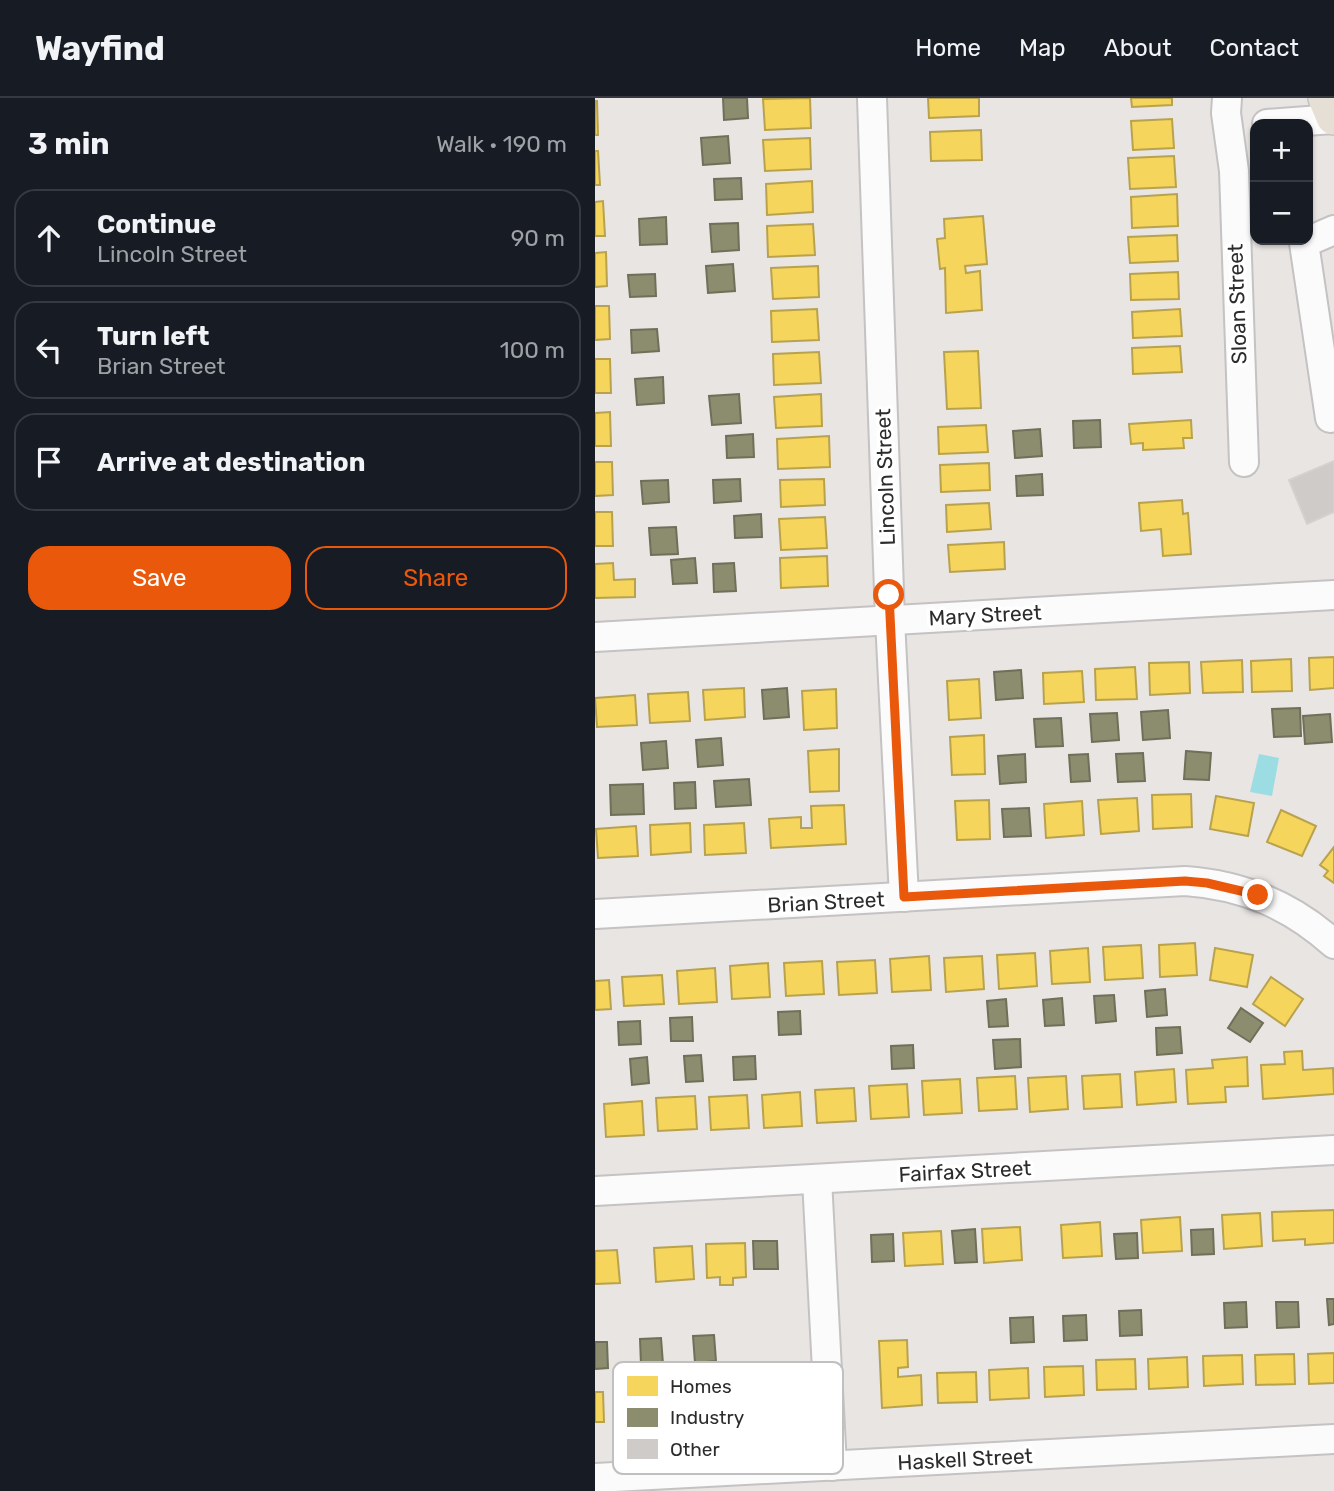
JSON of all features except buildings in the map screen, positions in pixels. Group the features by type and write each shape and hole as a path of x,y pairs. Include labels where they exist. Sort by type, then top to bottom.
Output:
{"main road":[{"path":"1327,98 1334,118"}],"street":[{"name":"Lincoln Street","path":"872,98 890,621 904,897"},
{"name":"Sloan Street","path":"1227,98 1244,462"},
{"path":"1313,120 1334,118"},
{"path":"1230,147 1250,132"},
{"path":"1334,230 1304,243 1330,418 1334,417"},
{"name":"Mary Street","path":"595,637 1334,595"},
{"name":"Brian Street","path":"595,914 1185,881 1237,888 1279,904 1304,919 1334,944"},
{"name":"Fairfax Street","path":"595,1191 1334,1150"},
{"path":"817,1179 827,1362"},
{"name":"Haskell Street","path":"843,1465 1334,1439"},
{"name":"Haskell Street","path":"595,1478 674,1474"}],"water":[{"path":"1259,754 1279,758 1272,796 1250,792"}],"route":[{"path":"889,595 904,897 1185,881 1237,888 1258,895"}]}
